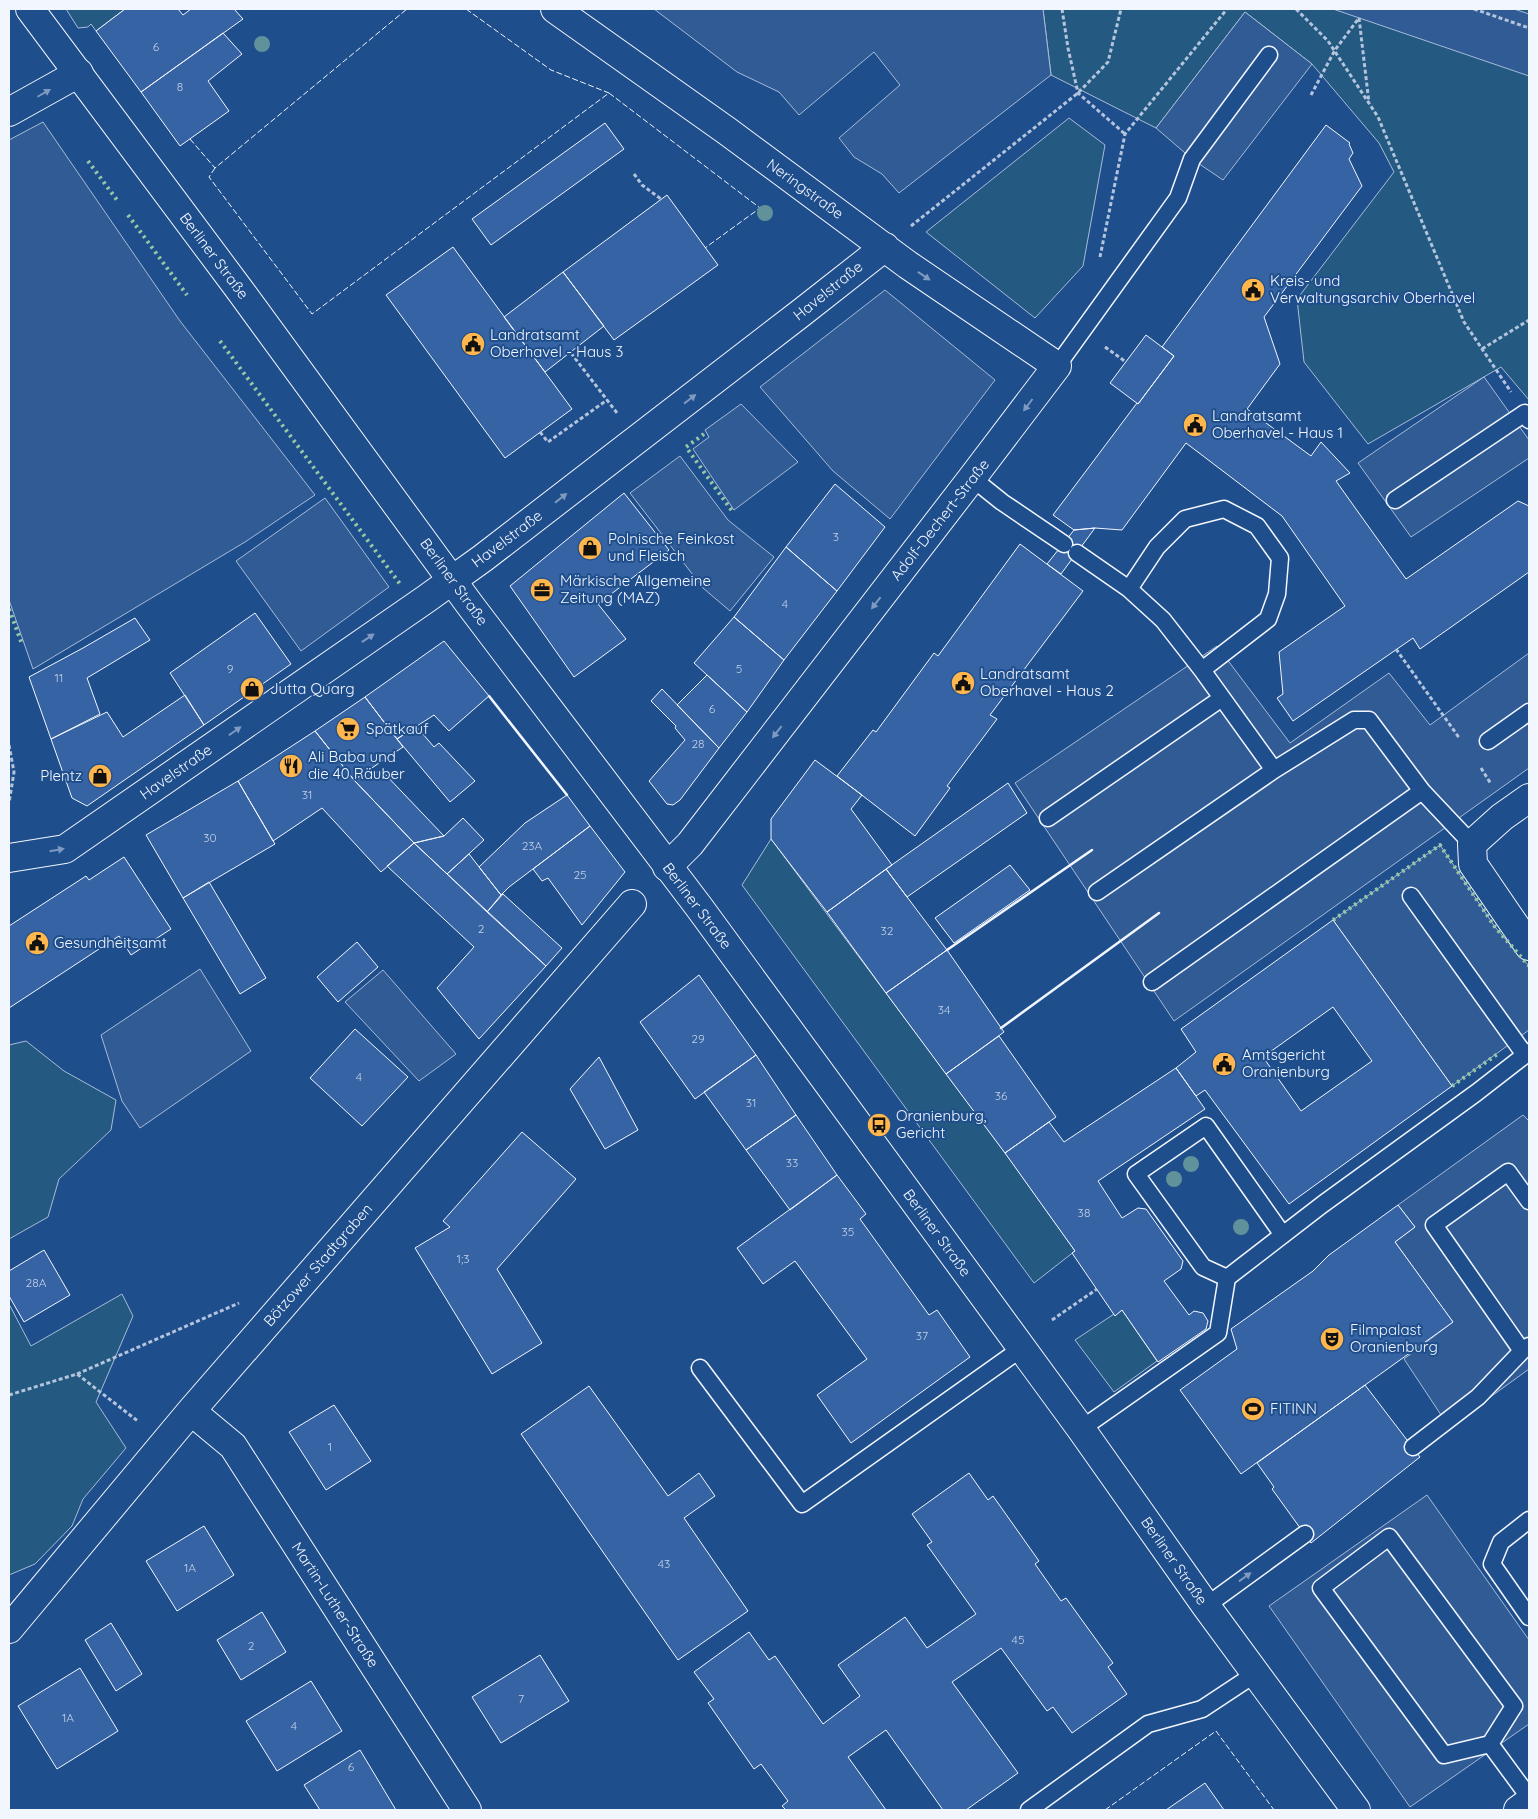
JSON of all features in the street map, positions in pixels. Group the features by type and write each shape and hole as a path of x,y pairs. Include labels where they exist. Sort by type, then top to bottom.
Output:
{"street":[{"name":"Berliner Straße","path":"30,9 452,580 699,907 1022,1348 1255,1674 1356,1810"},
{"name":"Neringstraße","path":"555,9 719,126 908,265 1057,366"},
{"path":"9,112 79,74"},
{"name":"Havelstraße","path":"9,858 65,848 452,580 885,247"},
{"name":"Adolf-Dechert-Straße","path":"668,867 690,844 1057,366"},
{"path":"1529,798 1502,817 1472,844 1473,864 1529,946"},
{"name":"Bötzower Stadtgraben","path":"9,1629 191,1411 632,904"},
{"name":"Martin-Luther-Straße","path":"191,1411 232,1446 467,1810"},
{"path":"1518,1810 1529,1802"}],"lane":[{"name":"Adolf-Dechert-Straße","path":"1057,366 1178,198 1192,160 1270,55"},
{"path":"1395,500 1527,416"},
{"path":"972,478 1002,502 1129,589 1163,620 1202,670 1274,770"},
{"path":"1129,589 1157,547 1185,519 1224,509 1257,526 1280,558 1277,594 1268,620 1202,670"},
{"path":"1048,818 1222,698"},
{"path":"1488,740 1529,712"},
{"path":"1097,892 1274,770 1354,720 1369,720 1422,791 1472,844"},
{"path":"1152,982 1422,791"},
{"path":"1080,1428 1218,1333 1227,1278 1527,1054 1411,896"},
{"path":"1227,1278 1203,1267 1136,1174 1206,1126 1283,1235"},
{"path":"1413,1448 1478,1398 1526,1349 1434,1225 1508,1172 1529,1202"},
{"path":"700,1368 802,1504 1022,1348"},
{"path":"1529,1520 1501,1542 1492,1564 1529,1618"},
{"path":"1206,1606 1305,1534"},
{"path":"1389,1537 1514,1706 1490,1744 1444,1755 1321,1588 1389,1537"},
{"path":"1029,1810 1148,1724 1202,1709 1255,1674"},
{"path":"1490,1744 1529,1797"}],"path":[{"path":"1062,9 1078,93 1125,134"},
{"path":"907,230 1078,93 1108,62 1121,9"},
{"path":"1098,265 1116,187 1125,134 1227,9"},
{"path":"1296,9 1335,50 1378,117 1464,322 1527,416"},
{"path":"1474,9 1529,28"},
{"path":"1311,95 1335,50 1359,18 1369,103"},
{"path":"634,174 642,185 661,199"},
{"path":"1482,349 1529,320"},
{"path":"571,353 622,420"},
{"path":"1115,354 1126,362"},
{"path":"540,432 548,442 607,400"},
{"path":"1396,649 1417,678"},
{"path":"9,745 14,772 9,803"},
{"path":"9,773 14,772"},
{"path":"1052,1320 1097,1289"},
{"path":"9,1395 77,1374 240,1303"},
{"path":"77,1374 165,1443"}],"shaded area":[{"path":"66,9 125,9 96,31 91,24 88,27 78,28"},
{"path":"654,9 1043,9 1051,75 899,193 882,174 854,157 839,138 900,85 874,52 799,115 779,92 737,72"},
{"path":"1043,9 1529,9 1529,400 1501,367 1368,444 1304,362 1297,299 1394,172 1379,143 1312,64 1245,12 1156,128 1051,75"},
{"path":"1333,9 1514,9 1529,14 1529,76"},
{"path":"1245,12 1312,64 1223,180 1192,159 1156,128"},
{"path":"1069,118 1105,145 1083,266 1035,318 926,232"},
{"path":"43,122 180,321 315,495 245,542 33,669 9,600 9,140"},
{"path":"885,290 995,380 890,519 833,471 760,387"},
{"path":"1484,377 1529,440 1529,458 1411,537 1358,463"},
{"path":"741,404 798,462 734,510 693,449 709,437 705,430"},
{"path":"680,456 728,520 774,557 730,611 703,588 630,493"},
{"path":"325,498 389,587 301,651 236,561"},
{"path":"1217,646 1290,743 1389,673 1430,725 1529,653 1529,768 1174,1021 1015,783"},
{"path":"771,839 1006,1154 1075,1251 1034,1283 742,885"},
{"path":"1440,845 1495,927 1529,966 1529,1030 1452,1086 1333,920"},
{"path":"200,969 251,1051 140,1128 122,1101 101,1035"},
{"path":"383,970 456,1054 419,1081 345,1002"},
{"path":"26,1041 64,1071 116,1100 111,1130 59,1179 48,1217 9,1239 9,1045"},
{"path":"1523,1115 1529,1121 1529,1369 1449,1427 1404,1359 1453,1322 1395,1242 1415,1227 1398,1205"},
{"path":"122,1294 133,1316 96,1402 126,1448 83,1499 72,1526 35,1564 9,1575 9,1304 31,1346"},
{"path":"1122,1310 1157,1361 1114,1392 1075,1340"},
{"path":"1427,1495 1529,1640 1529,1724 1410,1807 1269,1606"}],"building":[{"path":"125,9 178,9 183,15 191,9 234,9 243,19 141,92 96,31"},
{"path":"223,33 242,54 208,81 229,111 180,146 141,92"},
{"path":"605,123 624,149 491,245 472,219"},
{"name":"Landratsamt Oberhavel - Haus 1","path":"1326,125 1350,143 1353,153 1349,159 1362,186 1264,317 1280,364 1247,409 1311,456 1321,442 1350,473 1336,481 1406,579 1518,501 1529,506 1529,572 1420,649 1413,638 1293,721 1277,698 1283,694 1279,652 1345,606 1282,516 1186,443 1122,530 1095,528 1074,530 1053,515 1174,356 1162,347"},
{"path":"667,195 718,265 614,340 563,272"},
{"name":"Landratsamt Oberhavel - Haus 3","path":"453,247 572,409 505,458 386,295"},
{"name":"Landratsamt Oberhavel - Haus 3","path":"563,272 604,326 545,372 504,317"},
{"path":"1146,335 1174,356 1138,404 1110,383"},
{"path":"835,484 885,527 837,591 786,547"},
{"path":"624,493 669,550 598,604 626,639 574,677 510,586"},
{"path":"1095,528 1061,574 1047,564 1074,530"},
{"name":"Landratsamt Oberhavel - Haus 2","path":"1020,544 1083,591 990,715 997,719 947,786 950,788 915,836 837,776 873,730 876,732 934,653 938,656"},
{"path":"786,547 837,591 784,660 734,617"},
{"path":"255,613 291,664 204,725 170,673"},
{"path":"734,617 784,660 747,712 694,663"},
{"path":"135,618 150,640 87,678 100,714 51,739 29,677"},
{"path":"444,641 489,696 449,731 434,715 397,739 365,697"},
{"path":"707,675 747,712 719,748 677,705"},
{"path":"662,689 719,748 680,800 673,805 667,804 649,781 685,740 675,728 676,726 651,701"},
{"path":"185,695 204,725 87,806 72,798 51,739 107,712 123,737"},
{"path":"365,697 403,747 354,780 315,731"},
{"path":"416,726 434,747 439,743 475,781 450,802 397,739"},
{"path":"315,731 354,780 414,843 381,872 322,808 273,841 238,781"},
{"path":"815,760 862,795 851,809 892,865 827,912 771,839 771,819"},
{"path":"370,770 372,773 382,771 444,836 414,843 354,780"},
{"path":"238,781 275,844 183,898 146,835"},
{"path":"1008,783 1027,813 907,897 886,869"},
{"path":"567,795 590,826 501,895 479,867 525,823"},
{"path":"463,818 484,840 447,874 414,843 444,836"},
{"path":"590,826 625,872 582,925 548,878 542,881 533,869"},
{"path":"414,843 546,966 479,1039 437,988 474,947 387,866"},
{"path":"469,854 501,895 487,912 447,874"},
{"path":"124,857 171,929 131,955 119,936 9,1008 9,926 86,876 89,880"},
{"path":"1010,865 1030,890 954,943 935,918"},
{"path":"886,869 947,950 886,993 827,912"},
{"path":"209,882 266,978 240,994 183,898"},
{"path":"503,894 562,948 546,966 487,912"},
{"name":"Amtsgericht Oranienburg","path":"1333,920 1452,1086 1289,1204 1205,1090 1196,1096 1176,1068 1196,1052 1181,1029","holes":["1333,1007 1372,1061 1301,1111 1263,1057"]},
{"path":"357,942 378,967 338,1002 317,977"},
{"path":"947,950 1004,1032 946,1074 886,993"},
{"path":"699,975 756,1055 695,1099 640,1022"},
{"path":"355,1029 408,1077 362,1126 310,1078"},
{"path":"999,1036 1056,1117 1005,1153 946,1074"},
{"path":"756,1055 796,1115 746,1150 704,1092"},
{"path":"599,1057 638,1130 605,1149 570,1089"},
{"path":"1176,1068 1205,1109 1098,1181 1122,1218 1138,1208 1146,1209 1183,1261 1181,1269 1164,1281 1189,1315 1194,1311 1203,1313 1208,1321 1206,1329 1158,1362 1122,1310 1115,1316 1072,1253 1075,1251 1005,1153 1049,1122 1064,1142"},
{"path":"796,1115 837,1175 790,1210 746,1150"},
{"path":"522,1132 576,1179 497,1269 542,1343 492,1374 415,1248 450,1227 443,1221"},
{"path":"837,1175 866,1214 860,1219 929,1315 937,1310 970,1357 851,1443 817,1395 867,1359 795,1261 763,1284 737,1248"},
{"name":"Filmpalast Oranienburg","path":"1398,1205 1415,1227 1395,1242 1453,1322 1241,1474 1180,1390 1237,1349 1231,1329 1313,1271 1329,1255"},
{"path":"44,1250 70,1295 24,1322 9,1296 9,1271"},
{"path":"1365,1385 1420,1457 1311,1543 1272,1489 1274,1487 1257,1463"},
{"path":"589,1386 668,1496 699,1473 715,1496 684,1518 748,1611 678,1660 521,1434"},
{"path":"334,1405 371,1461 326,1490 289,1432"},
{"path":"969,1473 988,1500 993,1496 1039,1561 1035,1564 1061,1601 1066,1598 1113,1663 1108,1667 1127,1694 1072,1733 1053,1707 1047,1711 1001,1648 952,1682 1018,1773 966,1810 943,1810 886,1730 848,1757 886,1810 786,1810 782,1806 788,1801 761,1764 754,1769 708,1703 714,1699 694,1672 749,1632 769,1660 775,1656 823,1724 860,1696 838,1665 905,1617 927,1648 976,1614 927,1545 932,1542 912,1514"},
{"path":"204,1526 234,1575 177,1611 146,1561"},
{"path":"262,1612 286,1652 241,1680 217,1640"},
{"path":"111,1623 142,1674 116,1691 85,1640"},
{"path":"540,1655 569,1701 501,1743 472,1697"},
{"path":"80,1668 118,1731 57,1769 18,1706"},
{"path":"311,1681 342,1731 277,1771 246,1721"},
{"path":"360,1750 396,1810 320,1810 304,1785"},
{"path":"1205,1783 1224,1810 1166,1810"}],"hedge":[{"path":"88,161 117,200"},
{"path":"128,215 187,295"},
{"path":"220,341 400,584"},
{"path":"704,434 686,447 732,511"},
{"path":"9,609 22,644"},
{"path":"1333,920 1440,845 1495,927 1529,966"},
{"path":"1452,1086 1499,1053"}],"fence":[{"path":"190,139 215,168 407,9"},
{"path":"466,9 551,70 609,93"},
{"path":"215,168 209,177 312,314 609,93 760,208 705,248"},
{"path":"1105,1810 1216,1731 1274,1810"}],"wall":[{"path":"489,696 567,795"},
{"path":"947,950 1092,850"},
{"path":"1001,1028 1159,913"}],"place":[{"name":"Kreis- und Verwaltungsarchiv Oberhavel","path":"1253,290"},
{"name":"Landratsamt Oberhavel - Haus 3","path":"473,344"},
{"name":"Landratsamt Oberhavel - Haus 1","path":"1195,425"},
{"name":"Polnische Feinkost und Fleisch","path":"590,548"},
{"name":"Märkische Allgemeine Zeitung (MAZ)","path":"542,590"},
{"name":"Landratsamt Oberhavel - Haus 2","path":"963,683"},
{"name":"Jutta Quarg","path":"252,689"},
{"name":"Spätkauf","path":"348,729"},
{"name":"Ali Baba und die 40 Räuber","path":"291,766"},
{"name":"Plentz","path":"100,776"},
{"name":"Gesundheitsamt","path":"37,943"},
{"name":"Amtsgericht Oranienburg","path":"1224,1064"},
{"name":"Oranienburg, Gericht","path":"879,1125"},
{"name":"Filmpalast Oranienburg","path":"1332,1339"},
{"name":"FITINN","path":"1253,1409"}]}
